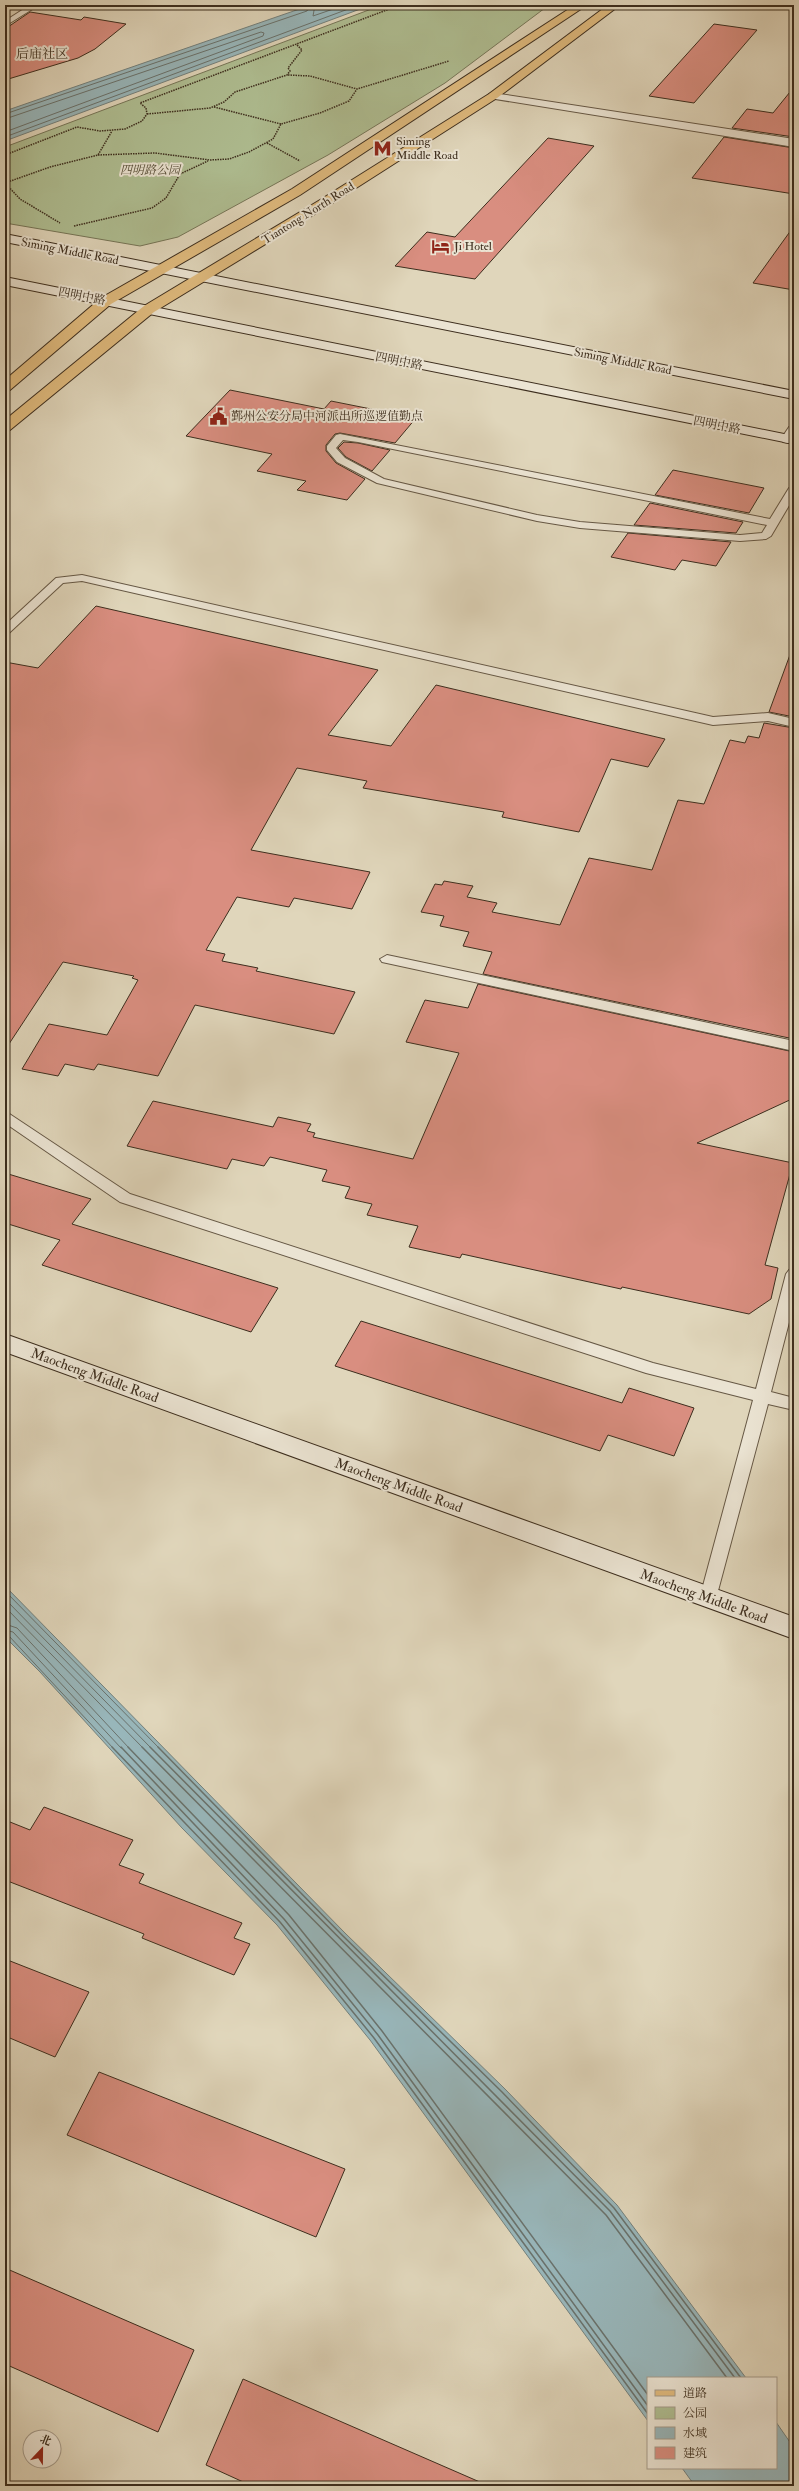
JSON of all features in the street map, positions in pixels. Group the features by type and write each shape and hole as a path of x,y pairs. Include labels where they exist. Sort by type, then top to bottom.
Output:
{"main road":[{"path":"5,387 106,301 296,192 582,5"},
{"name":"Tiantong North Road","path":"5,427 149,310 205,277 492,96 615,5"},
{"path":"492,96 794,143"},
{"name":"Siming Middle Road","path":"5,238 794,395"},
{"name":"四明中路","path":"5,281 792,437"},
{"name":"Maocheng Middle Road","path":"5,1342 794,1628"}],"lane":[{"path":"5,24 35,5"},
{"path":"773,523 358,439 340,437 331,448 341,460 381,481 537,518 580,524 740,538 766,536 794,488"},
{"path":"5,631 60,580 82,578 713,721 768,717 794,723"},
{"path":"386,959 794,1046"},
{"path":"5,1116 125,1198 652,1369 794,1404"},
{"path":"709,1597 794,1274"}],"path":[{"path":"5,154 77,127 112,130 134,125 142,121 147,114 146,108 140,103 400,5"},
{"path":"287,75 290,71 288,68 290,64 302,50 296,44"},
{"path":"214,107 235,92 287,75 310,76 357,89 450,61 486,69"},
{"path":"147,114 170,114 214,107 281,124 320,114 349,101 357,89"},
{"path":"68,226 141,212 152,208 166,198 180,174 209,161 234,157 267,143 273,139 276,130 281,124"},
{"path":"98,155 112,130"},
{"path":"267,143 302,162"},
{"path":"62,224 20,199 5,183 23,178 50,167 98,155 155,152 191,156 209,161"}],"green space":[{"name":"四明路公园","path":"382,5 549,5 445,83 328,155 178,237 140,246 5,223 5,147"}],"water":[{"path":"311,5 371,5 5,141 5,111"},
{"path":"5,1586 345,1933 505,2089 617,2205 745,2377 647,2377 647,2420 370,2040 277,1925 182,1828 40,1672 5,1637"},
{"path":"777,2423 794,2448 794,2486 695,2486 683,2469 777,2469"}],"building":[{"path":"30,12 81,20 84,17 126,24 95,49 78,58 5,80 5,29"},
{"path":"714,24 757,30 694,103 649,96"},
{"path":"794,87 794,137 732,128 747,109 773,113"},
{"path":"724,137 794,148 794,194 692,178"},
{"path":"548,138 594,146 475,279 395,266 427,232 455,237"},
{"path":"794,226 794,290 753,283"},
{"path":"230,390 324,409 331,401 416,418 395,443 340,433 335,434 326,445 326,451 336,463 365,479 347,500 297,490 306,481 257,471 272,454 186,436"},
{"path":"344,442 358,443 390,450 372,471 346,457 338,448"},
{"path":"673,470 764,488 749,513 655,495"},
{"path":"650,503 743,522 736,533 634,525"},
{"path":"628,533 731,542 716,566 682,560 675,570 611,557"},
{"path":"96,606 378,670 328,735 391,746 436,685 665,739 648,767 611,759 579,832 502,817 504,812 363,788 367,781 297,768 251,850 370,872 352,909 294,898 289,907 237,897 206,950 225,954 222,961 258,968 256,971 355,992 334,1034 195,1005 158,1076 98,1064 94,1070 65,1064 58,1076 22,1069 49,1024 107,1035 138,980 132,978 134,976 63,962 5,1050 5,662 38,668"},
{"path":"791,652 794,652 794,717 769,712"},
{"path":"764,723 794,728 794,1039 483,974 492,952 463,946 469,932 440,926 444,916 421,912 435,884 442,885 444,881 473,886 467,897 497,903 492,912 560,925 589,858 652,870 678,800 704,804 730,740 745,743 748,736 759,738"},
{"path":"478,984 794,1052 794,1098 697,1143 793,1163 765,1265 778,1268 771,1299 749,1314 622,1287 621,1289 462,1254 460,1258 409,1247 418,1226 367,1215 372,1204 345,1198 350,1187 322,1181 327,1170 270,1157 264,1166 232,1159 227,1169 127,1146 153,1101 273,1127 278,1117 311,1124 307,1131 315,1133 313,1137 413,1159 459,1053 406,1042 425,1000 468,1008"},
{"path":"5,1173 91,1199 72,1224 278,1288 251,1332 42,1265 60,1240 5,1223"},
{"path":"361,1321 622,1403 629,1388 694,1408 674,1456 608,1435 600,1451 335,1366"},
{"path":"44,1807 133,1840 119,1865 144,1874 139,1883 242,1923 234,1938 250,1944 234,1975 142,1938 144,1934 5,1880 5,1820 30,1830"},
{"path":"5,1959 89,1992 55,2057 5,2036"},
{"path":"99,2072 345,2169 316,2237 67,2135"},
{"path":"5,2268 194,2350 158,2432 5,2364"},
{"path":"243,2379 489,2486 252,2486 206,2465"}],"place":[{"name":"Siming Middle Road","path":"383,148"},
{"name":"Ji Hotel","path":"441,246"},
{"name":"鄞州公安分局中河派出所巡逻值勤点","path":"218,416"}],"district":[{"name":"后庙社区","path":"42,53"}]}
